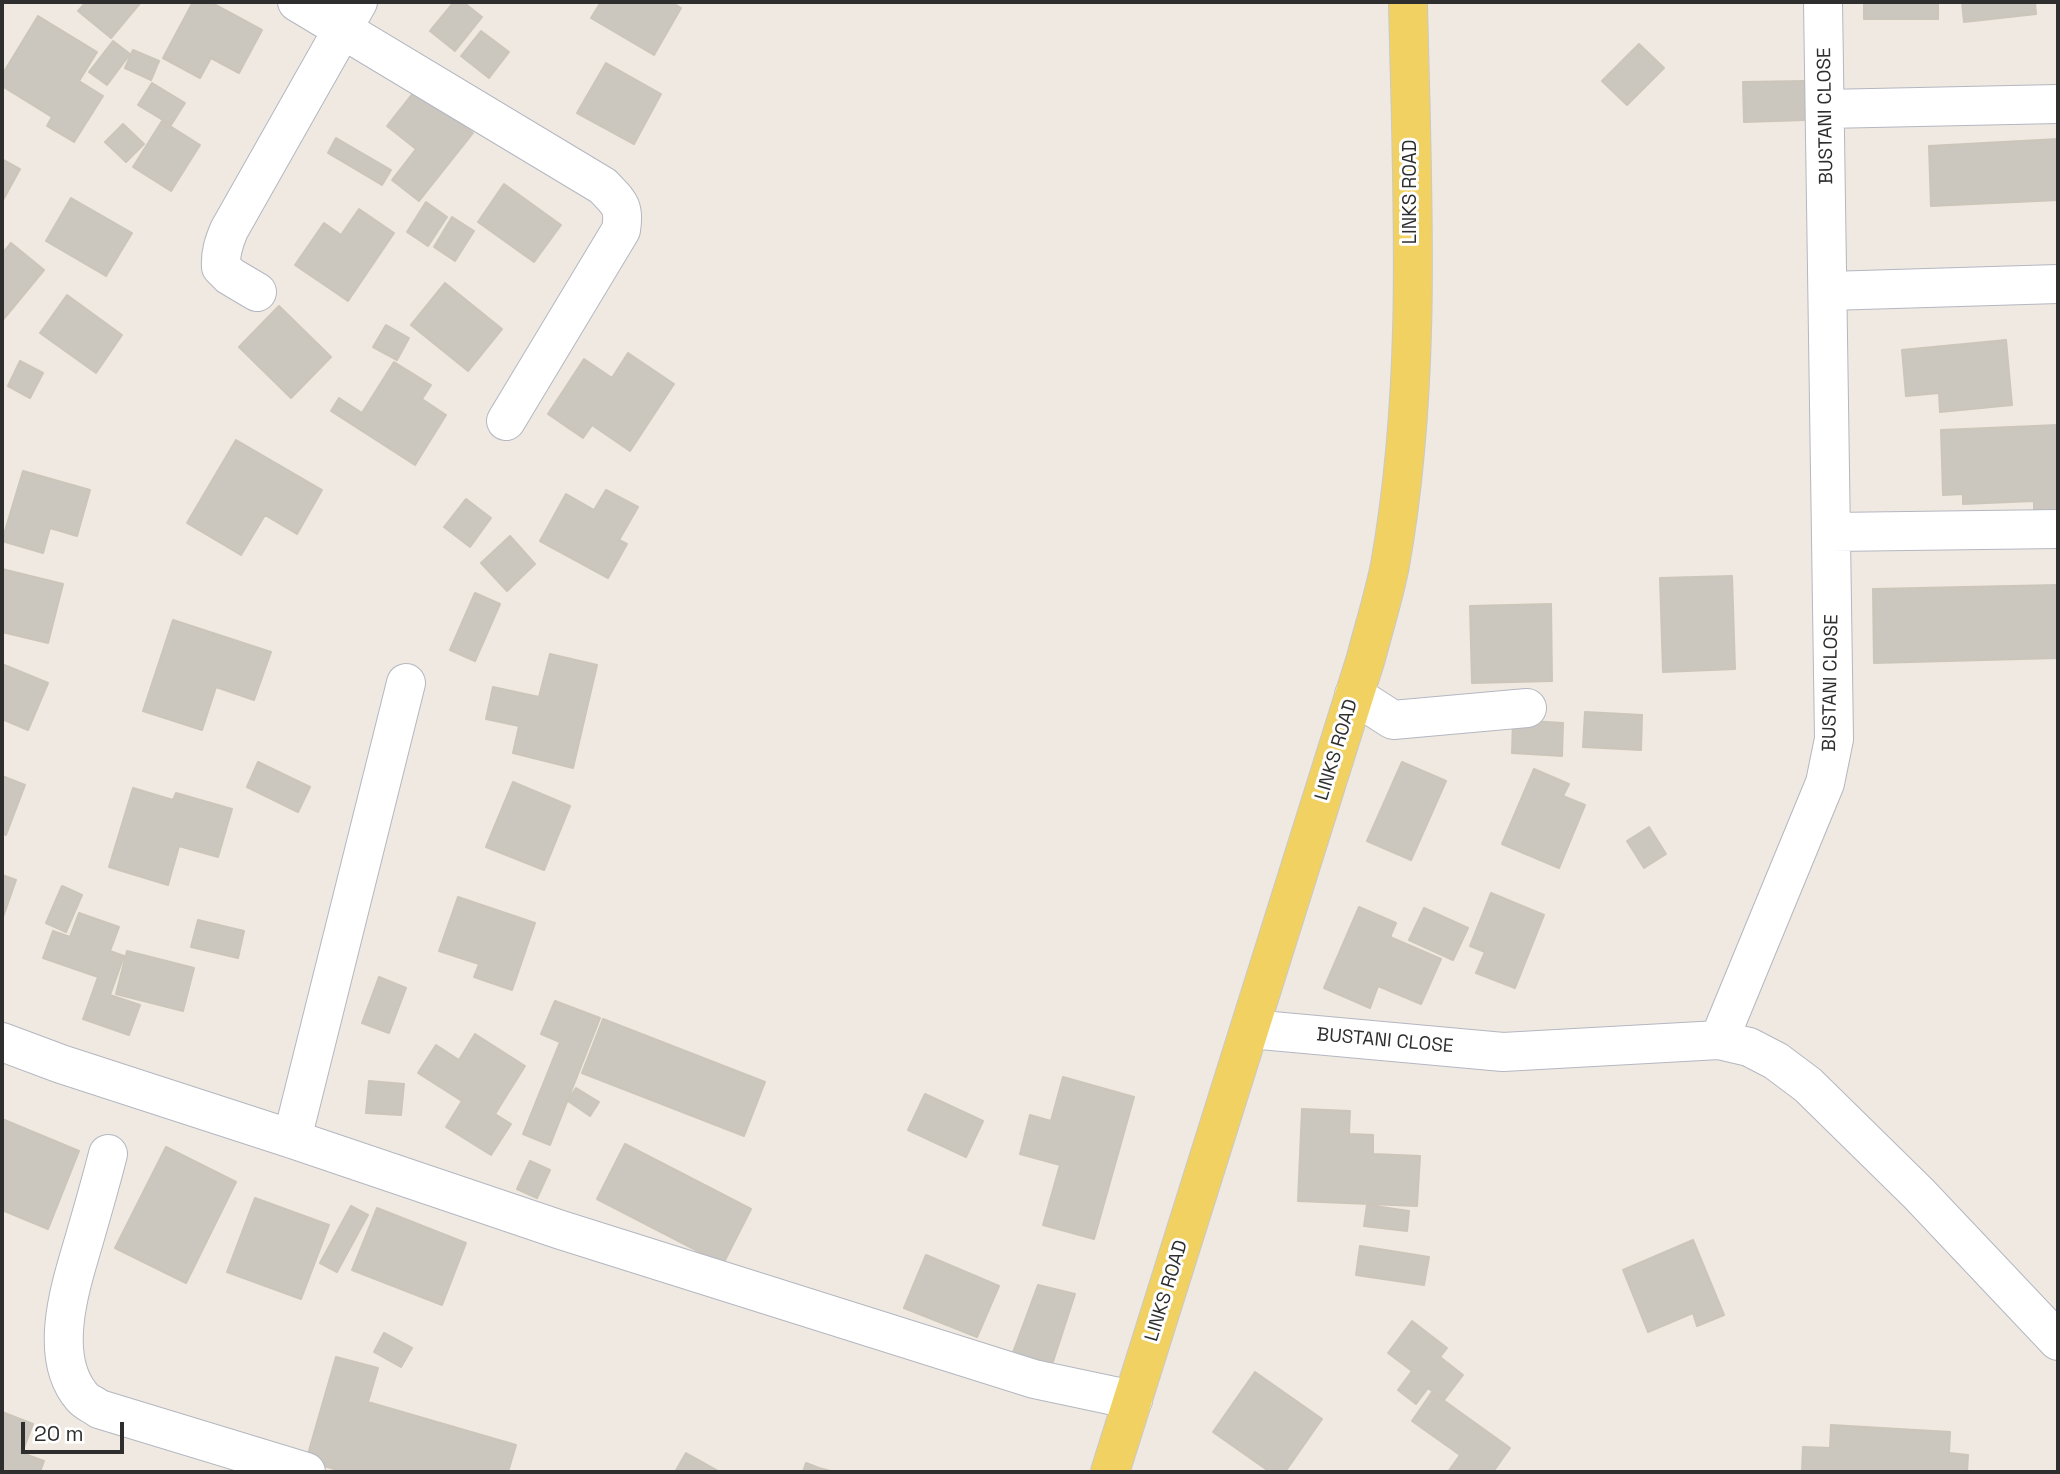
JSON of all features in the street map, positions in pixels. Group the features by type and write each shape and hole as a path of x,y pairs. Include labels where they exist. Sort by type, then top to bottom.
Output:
{"main road":[{"name":"LINKS ROAD","path":"1110,1472 1354,695 1389,567 1404,450 1411,353 1408,2"}],"street":[{"path":"297,2 350,15 603,186 619,202 624,214 621,230 506,421"},
{"name":"BUSTANI CLOSE","path":"1250,1029 1503,1052 1719,1040 1825,783 1834,739 1823,2"},
{"path":"257,292 230,276 221,267 220,257 224,243 350,15"},
{"path":"1826,109 2058,104"},
{"path":"1829,292 2058,284"},
{"path":"1832,532 2058,529"},
{"path":"292,1139 406,683"},
{"path":"1354,695 1393,720 1527,708"},
{"path":"1719,1040 1749,1047 1776,1061 1808,1085 1919,1194 2058,1341"},
{"path":"2,1042 561,1230 1034,1379 1133,1399"},
{"path":"108,1154 70,1290 64,1326 67,1364 82,1397 99,1409 306,1472"}],"building":[{"path":"86,2 141,2 111,38 78,11"},
{"path":"193,2 210,2 262,30 239,73 211,58 200,78 163,58"},
{"path":"454,2 463,2 482,17 455,51 430,31"},
{"path":"601,2 671,2 681,8 654,55 591,18"},
{"path":"1864,2 1938,2 1938,19 1864,19"},
{"path":"1962,2 2035,2 2036,14 1964,22"},
{"path":"38,16 97,52 79,81 103,96 74,142 47,126 52,117 2,86 2,75"},
{"path":"481,31 509,52 489,78 461,56"},
{"path":"113,41 130,54 107,85 89,72"},
{"path":"1639,44 1664,68 1627,105 1602,81"},
{"path":"133,50 159,61 151,80 125,68"},
{"path":"606,63 661,94 634,144 577,113"},
{"path":"1805,81 1806,120 1744,122 1743,82"},
{"path":"152,83 185,103 171,125 138,105"},
{"path":"417,88 473,133 419,201 392,180 416,149 387,126"},
{"path":"162,121 200,145 171,191 133,167"},
{"path":"123,124 144,144 126,162 105,142"},
{"path":"336,138 391,170 382,185 328,153"},
{"path":"2058,139 2058,200 1931,206 1929,146"},
{"path":"2,159 20,169 2,202"},
{"path":"504,184 561,225 534,262 478,222"},
{"path":"71,198 132,233 106,276 46,241"},
{"path":"426,202 447,217 428,246 407,232"},
{"path":"359,209 394,233 348,301 295,265 324,223 341,235"},
{"path":"452,217 474,231 455,261 434,247"},
{"path":"11,243 44,270 2,321 2,254"},
{"path":"445,283 502,329 468,371 411,325"},
{"path":"67,295 122,335 96,373 40,333"},
{"path":"279,306 331,357 291,398 239,347"},
{"path":"386,325 409,338 397,360 373,347"},
{"path":"2006,340 2012,405 1940,412 1939,393 1906,396 1902,350"},
{"path":"628,353 674,384 630,451 592,425 583,438 548,414 584,359 612,378"},
{"path":"20,361 43,373 30,398 8,386"},
{"path":"394,362 431,385 422,399 446,415 415,465 331,411 339,398 362,413"},
{"path":"2058,425 2058,511 2034,512 2034,501 1963,504 1963,494 1943,495 1941,430"},
{"path":"236,440 322,490 297,534 265,515 241,555 187,523"},
{"path":"23,471 90,490 77,536 50,528 43,553 2,541"},
{"path":"606,490 638,507 619,540 627,544 608,578 540,541 566,494 594,510"},
{"path":"466,499 491,518 470,547 444,527"},
{"path":"510,536 535,564 507,591 481,563"},
{"path":"2,569 63,584 48,643 2,632"},
{"path":"1732,576 1735,669 1663,672 1660,578"},
{"path":"2058,585 2058,658 1874,663 1873,589"},
{"path":"475,593 500,604 475,661 450,650"},
{"path":"1551,604 1552,681 1472,683 1470,606"},
{"path":"173,620 271,652 254,700 216,687 202,730 143,711"},
{"path":"550,654 597,665 573,768 513,753 519,726 486,719 493,687 539,697"},
{"path":"2,664 48,683 28,730 2,719"},
{"path":"1585,712 1642,715 1641,750 1583,747"},
{"path":"1513,720 1563,723 1562,756 1512,753"},
{"path":"258,762 310,787 298,812 247,787"},
{"path":"1402,762 1446,781 1411,860 1367,841"},
{"path":"1534,769 1569,784 1563,796 1585,805 1559,868 1502,844"},
{"path":"2,776 25,785 6,835 2,833"},
{"path":"513,782 570,806 544,870 486,847"},
{"path":"133,788 173,800 176,793 232,809 218,857 179,846 168,885 109,867"},
{"path":"1649,827 1666,854 1644,868 1627,841"},
{"path":"2,875 16,880 2,920"},
{"path":"62,886 82,895 66,932 46,923"},
{"path":"1491,893 1544,915 1515,988 1476,973 1485,952 1470,946"},
{"path":"458,897 535,923 512,990 474,977 479,964 439,951"},
{"path":"1359,907 1396,923 1390,937 1441,959 1421,1004 1378,986 1370,1008 1324,988"},
{"path":"1424,908 1468,928 1453,960 1409,940"},
{"path":"79,913 119,927 110,951 124,956 110,995 140,1005 129,1035 83,1019 98,977 43,958 53,931 70,937"},
{"path":"198,920 244,931 238,958 191,947"},
{"path":"127,951 194,968 183,1011 116,994"},
{"path":"379,977 406,988 389,1033 362,1023"},
{"path":"555,1001 600,1018 550,1145 523,1134 560,1042 541,1034"},
{"path":"603,1019 765,1082 744,1136 582,1073"},
{"path":"475,1034 525,1066 495,1114 511,1124 491,1155 446,1127 462,1101 418,1073 436,1045 459,1060"},
{"path":"1063,1077 1134,1097 1094,1239 1043,1225 1060,1165 1020,1154 1030,1115 1051,1121"},
{"path":"369,1081 404,1084 401,1115 366,1113"},
{"path":"576,1088 599,1102 590,1116 568,1101"},
{"path":"925,1094 983,1121 966,1157 908,1130"},
{"path":"1302,1109 1350,1111 1349,1134 1373,1135 1373,1154 1420,1156 1417,1206 1298,1201"},
{"path":"2,1119 79,1151 48,1229 2,1210"},
{"path":"625,1144 751,1209 723,1264 597,1199"},
{"path":"166,1147 236,1182 186,1283 115,1248"},
{"path":"530,1161 550,1170 537,1198 517,1189"},
{"path":"255,1198 329,1225 301,1299 227,1272"},
{"path":"1367,1205 1409,1211 1407,1231 1364,1226"},
{"path":"351,1206 368,1215 337,1272 320,1263"},
{"path":"377,1208 466,1243 442,1305 352,1270"},
{"path":"1693,1240 1724,1315 1697,1326 1693,1313 1648,1332 1623,1270"},
{"path":"1360,1246 1429,1257 1424,1285 1356,1275"},
{"path":"926,1255 999,1286 977,1337 904,1308"},
{"path":"1038,1285 1075,1294 1050,1371 1011,1358"},
{"path":"1412,1321 1447,1348 1440,1357 1463,1375 1444,1400 1428,1388 1416,1404 1398,1390 1412,1371 1388,1353"},
{"path":"384,1333 412,1348 401,1367 374,1352"},
{"path":"336,1357 378,1368 368,1402 516,1445 508,1472 345,1472 306,1461"},
{"path":"1255,1372 1322,1419 1285,1472 1270,1472 1213,1432"},
{"path":"1432,1392 1510,1448 1493,1472 1448,1472 1460,1455 1412,1421"},
{"path":"2,1412 33,1424 22,1453 44,1461 40,1472 2,1472"},
{"path":"1831,1425 1950,1432 1949,1453 1968,1455 1967,1472 1802,1472 1803,1447 1830,1448"},
{"path":"686,1453 720,1472 675,1472"},
{"path":"806,1463 819,1468 834,1472 803,1472"}]}
